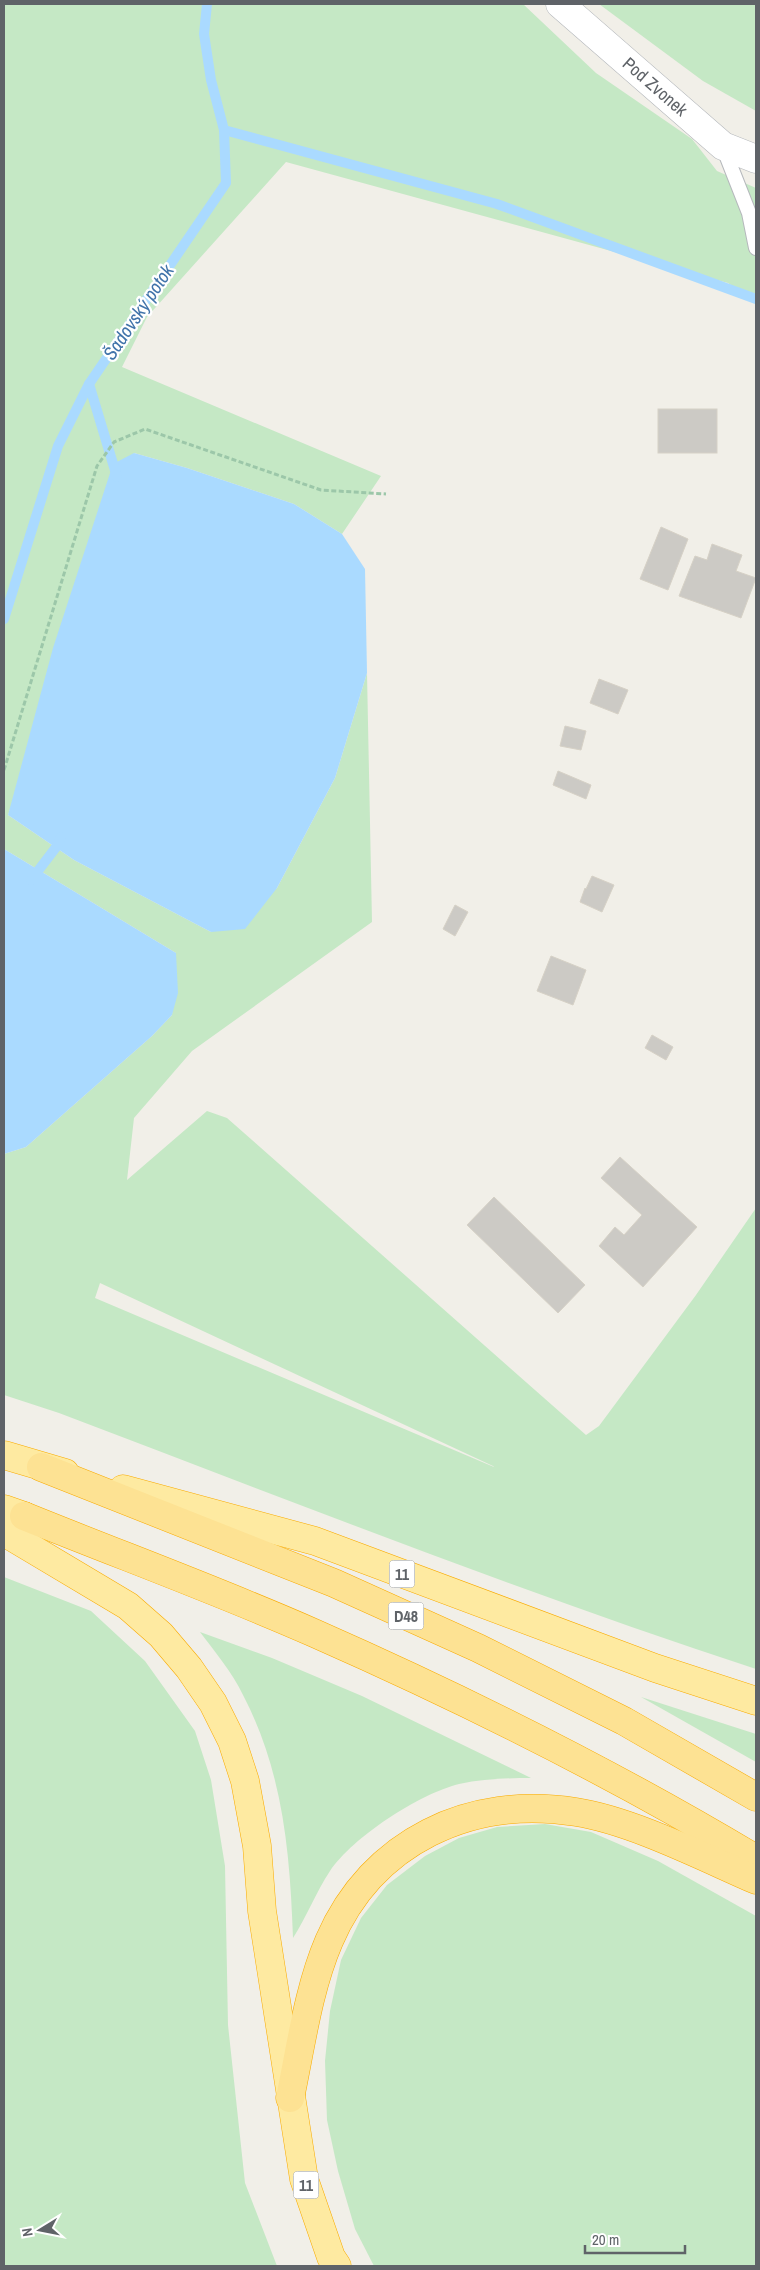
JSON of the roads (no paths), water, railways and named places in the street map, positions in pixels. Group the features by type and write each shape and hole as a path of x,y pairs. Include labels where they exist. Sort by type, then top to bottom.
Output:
{"highway":[{"name":"11","path":"4,1455 41,1467 315,1541 655,1668 756,1701"},
{"name":"D48","path":"41,1467 334,1583 478,1648 624,1721 756,1797"},
{"name":"11","path":"12,1524 128,1606 161,1635 189,1668 208,1696 232,1741 245,1781 257,1846 262,1911 304,2180 331,2257 336,2266"},
{"path":"12,1524 313,1632 448,1695 599,1770 756,1859"},
{"path":"290,2098 317,1973 343,1911 361,1885 384,1864 411,1842 442,1826 475,1814 509,1809 542,1808 578,1812 612,1821 645,1833 756,1880"}],"street":[{"name":"Pod Zvonek","path":"560,4 723,146 756,159"}],"lane":[{"path":"723,146 749,213 756,248"}],"water":[{"path":"134,453 187,468 294,504 342,534 365,569 367,673 335,778 277,888 245,929 211,932 74,860 8,815 53,648 113,464"},
{"path":"4,849 176,953 178,993 172,1015 152,1036 26,1147 4,1154"}],"waterway":[{"name":"Šadovský potok","path":"4,619 58,446 89,384 226,183 224,130 211,80 204,34 207,4"},
{"path":"224,130 497,204 756,299"},
{"path":"89,384 117,477"},
{"path":"31,880 57,846 61,837"}]}
